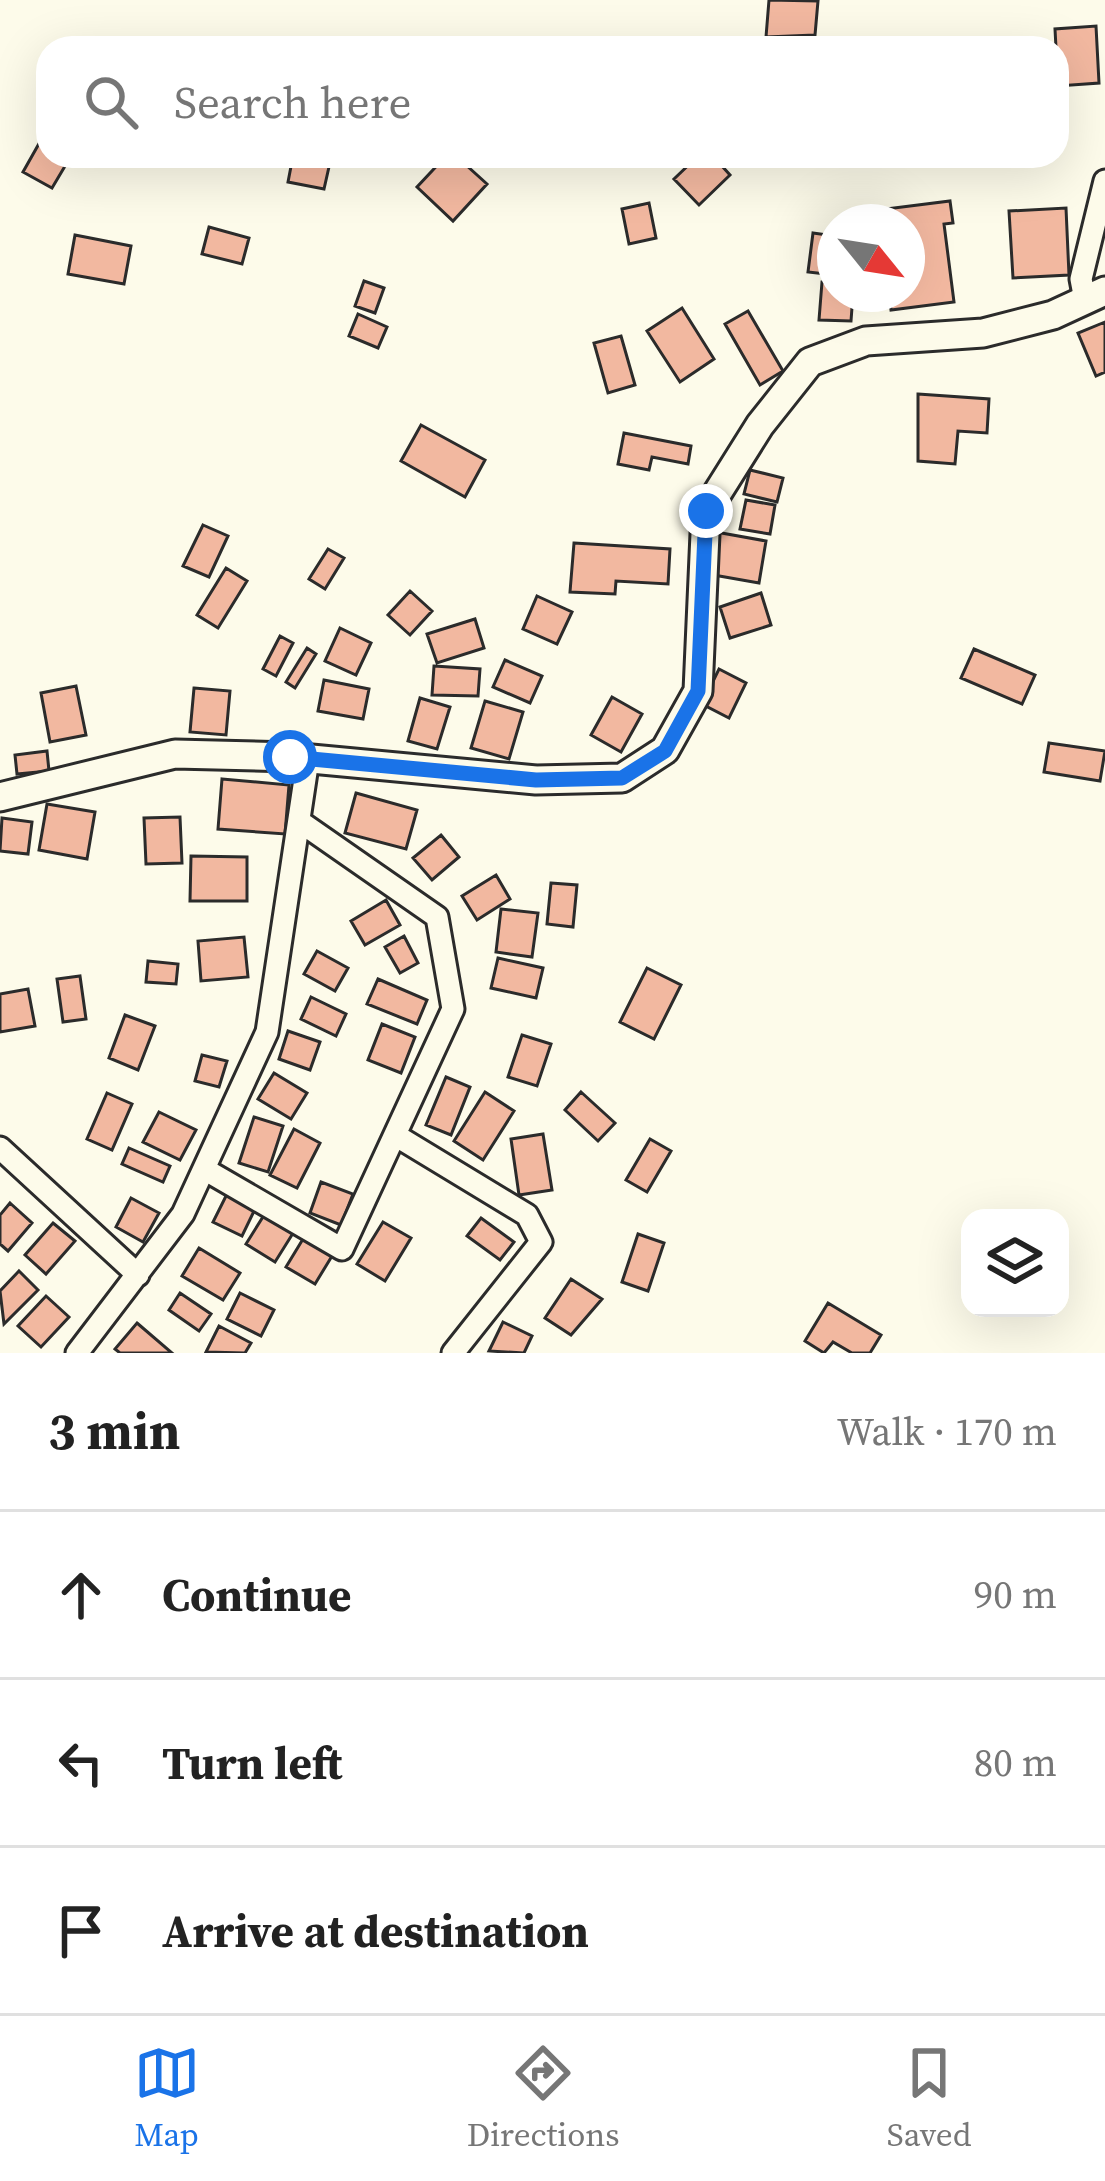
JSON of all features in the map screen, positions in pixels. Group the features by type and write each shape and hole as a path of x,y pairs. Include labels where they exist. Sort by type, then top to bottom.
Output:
{"street":[{"path":"0,797 175,754 308,758 536,780 622,778 665,751 698,691 706,511 760,425 811,362 866,341 982,333 1095,296 1081,279 1105,181"},
{"path":"77,1353 183,1214 267,1033 308,758"},
{"path":"204,1169 342,1249 453,1010 437,916 299,821"},
{"path":"395,1135 526,1216 541,1241 453,1353"},
{"path":"0,1148 138,1275"}],"building":[{"path":"769,0 818,1 815,35 766,36"},
{"path":"1096,26 1099,83 1069,85 1069,36 1055,36 1055,29"},
{"path":"36,149 36,168 64,168 52,188 23,172"},
{"path":"291,168 329,168 324,189 288,182"},
{"path":"435,168 469,168 487,184 453,221 417,187"},
{"path":"685,168 724,168 730,175 699,205 674,179"},
{"path":"950,201 953,223 944,224 954,302 925,306 925,204"},
{"path":"649,203 656,238 629,244 622,209"},
{"path":"1066,208 1069,275 1013,278 1009,211"},
{"path":"209,227 249,238 242,264 202,254"},
{"path":"813,233 817,234 817,273 808,272"},
{"path":"75,235 131,246 124,284 68,274"},
{"path":"364,281 384,288 375,313 355,306"},
{"path":"682,308 714,359 680,382 647,331"},
{"path":"748,311 783,371 760,385 725,324"},
{"path":"820,312 852,312 851,321 819,320"},
{"path":"358,314 387,327 378,348 349,336"},
{"path":"1105,322 1105,372 1096,376 1078,333"},
{"path":"621,336 635,385 608,393 594,343"},
{"path":"918,394 989,399 987,433 958,431 955,464 918,461"},
{"path":"421,425 485,460 465,497 401,461"},
{"path":"624,433 691,446 688,464 652,457 649,470 618,464"},
{"path":"750,470 783,478 777,502 744,494"},
{"path":"746,500 775,505 770,534 740,529"},
{"path":"203,525 228,536 209,577 183,566"},
{"path":"716,532 766,541 759,583 708,574"},
{"path":"574,543 670,549 668,584 616,581 615,594 570,592"},
{"path":"328,549 344,558 325,589 309,579"},
{"path":"226,568 247,581 218,628 197,615"},
{"path":"410,591 432,611 410,635 388,615"},
{"path":"761,593 771,625 730,638 720,607"},
{"path":"537,596 572,612 557,644 523,629"},
{"path":"475,619 484,648 437,663 427,634"},
{"path":"340,628 371,643 356,675 325,661"},
{"path":"280,636 293,643 276,676 263,669"},
{"path":"307,648 316,654 295,688 286,682"},
{"path":"974,649 1035,675 1022,704 961,678"},
{"path":"505,660 542,676 530,703 493,687"},
{"path":"434,666 480,669 478,696 432,695"},
{"path":"719,669 746,683 729,718 702,704"},
{"path":"324,680 369,689 363,719 318,711"},
{"path":"76,686 86,735 50,742 41,693"},
{"path":"194,688 230,691 226,735 190,732"},
{"path":"612,697 642,714 621,752 591,735"},
{"path":"420,698 450,707 437,749 408,741"},
{"path":"485,701 523,712 509,759 471,748"},
{"path":"1049,743 1105,751 1100,781 1044,772"},
{"path":"47,751 49,771 17,774 15,755"},
{"path":"222,779 289,785 285,834 218,829"},
{"path":"356,793 417,810 406,849 345,833"},
{"path":"47,804 95,812 87,859 39,850"},
{"path":"180,817 182,863 146,864 144,818"},
{"path":"2,818 32,822 28,854 0,851"},
{"path":"441,835 459,857 432,880 413,858"},
{"path":"191,856 247,857 247,901 190,901"},
{"path":"496,875 510,899 477,920 462,896"},
{"path":"551,883 577,885 573,927 547,924"},
{"path":"386,900 400,925 365,945 351,921"},
{"path":"501,909 538,913 532,957 496,952"},
{"path":"404,936 418,963 400,973 385,947"},
{"path":"244,937 248,977 201,981 198,941"},
{"path":"317,951 348,968 335,991 304,974"},
{"path":"498,958 543,968 536,998 491,988"},
{"path":"148,961 178,964 176,984 146,982"},
{"path":"647,968 681,985 654,1039 620,1022"},
{"path":"80,976 86,1019 63,1022 57,979"},
{"path":"378,979 427,1000 417,1024 367,1004"},
{"path":"28,989 35,1026 0,1032 0,994"},
{"path":"311,997 346,1014 336,1036 301,1019"},
{"path":"125,1015 155,1026 138,1070 109,1058"},
{"path":"382,1024 415,1037 401,1073 368,1060"},
{"path":"288,1031 320,1042 310,1070 279,1059"},
{"path":"522,1035 551,1044 537,1086 508,1077"},
{"path":"202,1055 227,1061 219,1087 195,1081"},
{"path":"274,1073 307,1093 291,1119 258,1099"},
{"path":"446,1077 470,1087 451,1135 426,1125"},
{"path":"485,1092 514,1111 483,1160 454,1141"},
{"path":"581,1092 615,1123 598,1141 565,1110"},
{"path":"107,1093 132,1104 112,1150 87,1139"},
{"path":"159,1112 196,1130 180,1160 143,1142"},
{"path":"254,1117 283,1126 268,1172 239,1163"},
{"path":"294,1129 320,1143 297,1188 270,1175"},
{"path":"543,1134 552,1190 519,1195 511,1139"},
{"path":"650,1139 671,1151 647,1192 626,1180"},
{"path":"129,1148 170,1166 163,1182 122,1164"},
{"path":"321,1182 353,1194 341,1225 310,1213"},
{"path":"228,1192 257,1205 242,1236 213,1222"},
{"path":"131,1198 159,1213 143,1242 116,1227"},
{"path":"10,1203 32,1223 8,1251 0,1244 0,1215"},
{"path":"266,1212 295,1230 275,1262 246,1244"},
{"path":"481,1218 514,1242 500,1260 467,1236"},
{"path":"383,1222 411,1238 385,1281 357,1264"},
{"path":"53,1223 75,1241 46,1274 25,1255"},
{"path":"638,1234 664,1243 648,1291 622,1282"},
{"path":"303,1239 332,1256 315,1284 286,1267"},
{"path":"199,1248 240,1273 223,1300 182,1276"},
{"path":"19,1271 38,1290 4,1324 0,1291"},
{"path":"571,1279 602,1299 571,1335 545,1318"},
{"path":"180,1293 211,1314 199,1331 169,1310"},
{"path":"240,1293 274,1310 261,1336 227,1319"},
{"path":"46,1296 69,1317 41,1347 18,1326"},
{"path":"828,1303 881,1335 870,1353 852,1353 833,1342 824,1353 805,1341"},
{"path":"503,1322 532,1336 524,1353 489,1351"},
{"path":"137,1323 172,1353 120,1353 115,1349"},
{"path":"219,1326 251,1343 245,1353 206,1352"}],"route":[{"path":"290,757 536,780 622,778 665,751 698,691 706,511"}]}
